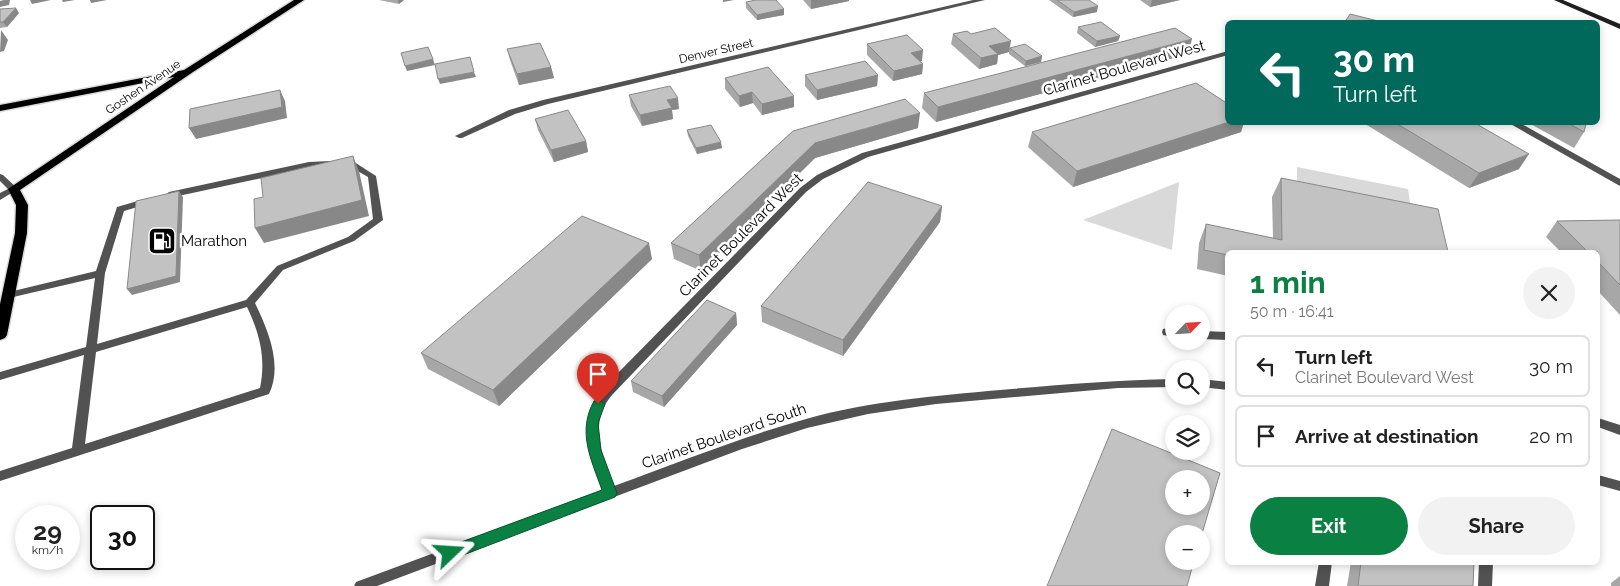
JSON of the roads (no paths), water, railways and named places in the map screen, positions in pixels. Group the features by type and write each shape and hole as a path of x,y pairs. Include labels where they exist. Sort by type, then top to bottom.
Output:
{"main road":[{"name":"Goshen Avenue","path":"14,188 190,70 300,0"},
{"path":"1557,0 1620,27"},
{"path":"0,108 190,70"},
{"path":"0,335 21,233 22,205 14,188"}],"street":[{"name":"Denver Street","path":"459,136 512,112 546,102 982,0"},
{"name":"Clarinet Boulevard West","path":"610,493 594,450 591,423 598,404 633,364 803,190 820,177 865,155 1225,54"},
{"path":"1516,125 1620,183"},
{"path":"0,376 90,351 250,303 280,268 351,239 378,220 372,176 351,163 309,165 199,187 120,209 100,273 90,351 78,452"},
{"path":"0,177 14,188"},
{"name":"Goshen Avenue","path":"0,198 14,188"},
{"path":"9,295 100,273"},
{"path":"0,476 265,390 270,369 265,333 250,303"},
{"path":"1210,335 1225,336"},
{"name":"Clarinet Boulevard South","path":"361,586 739,445 807,423 868,410 936,400 1099,385 1165,383"},
{"path":"1210,384 1225,386"},
{"path":"1600,424 1620,430"},
{"path":"1600,481 1620,486"},
{"path":"1322,586 1326,565"},
{"path":"1485,586 1486,565"}],"place":[{"name":"Marathon","path":"162,241"}]}
